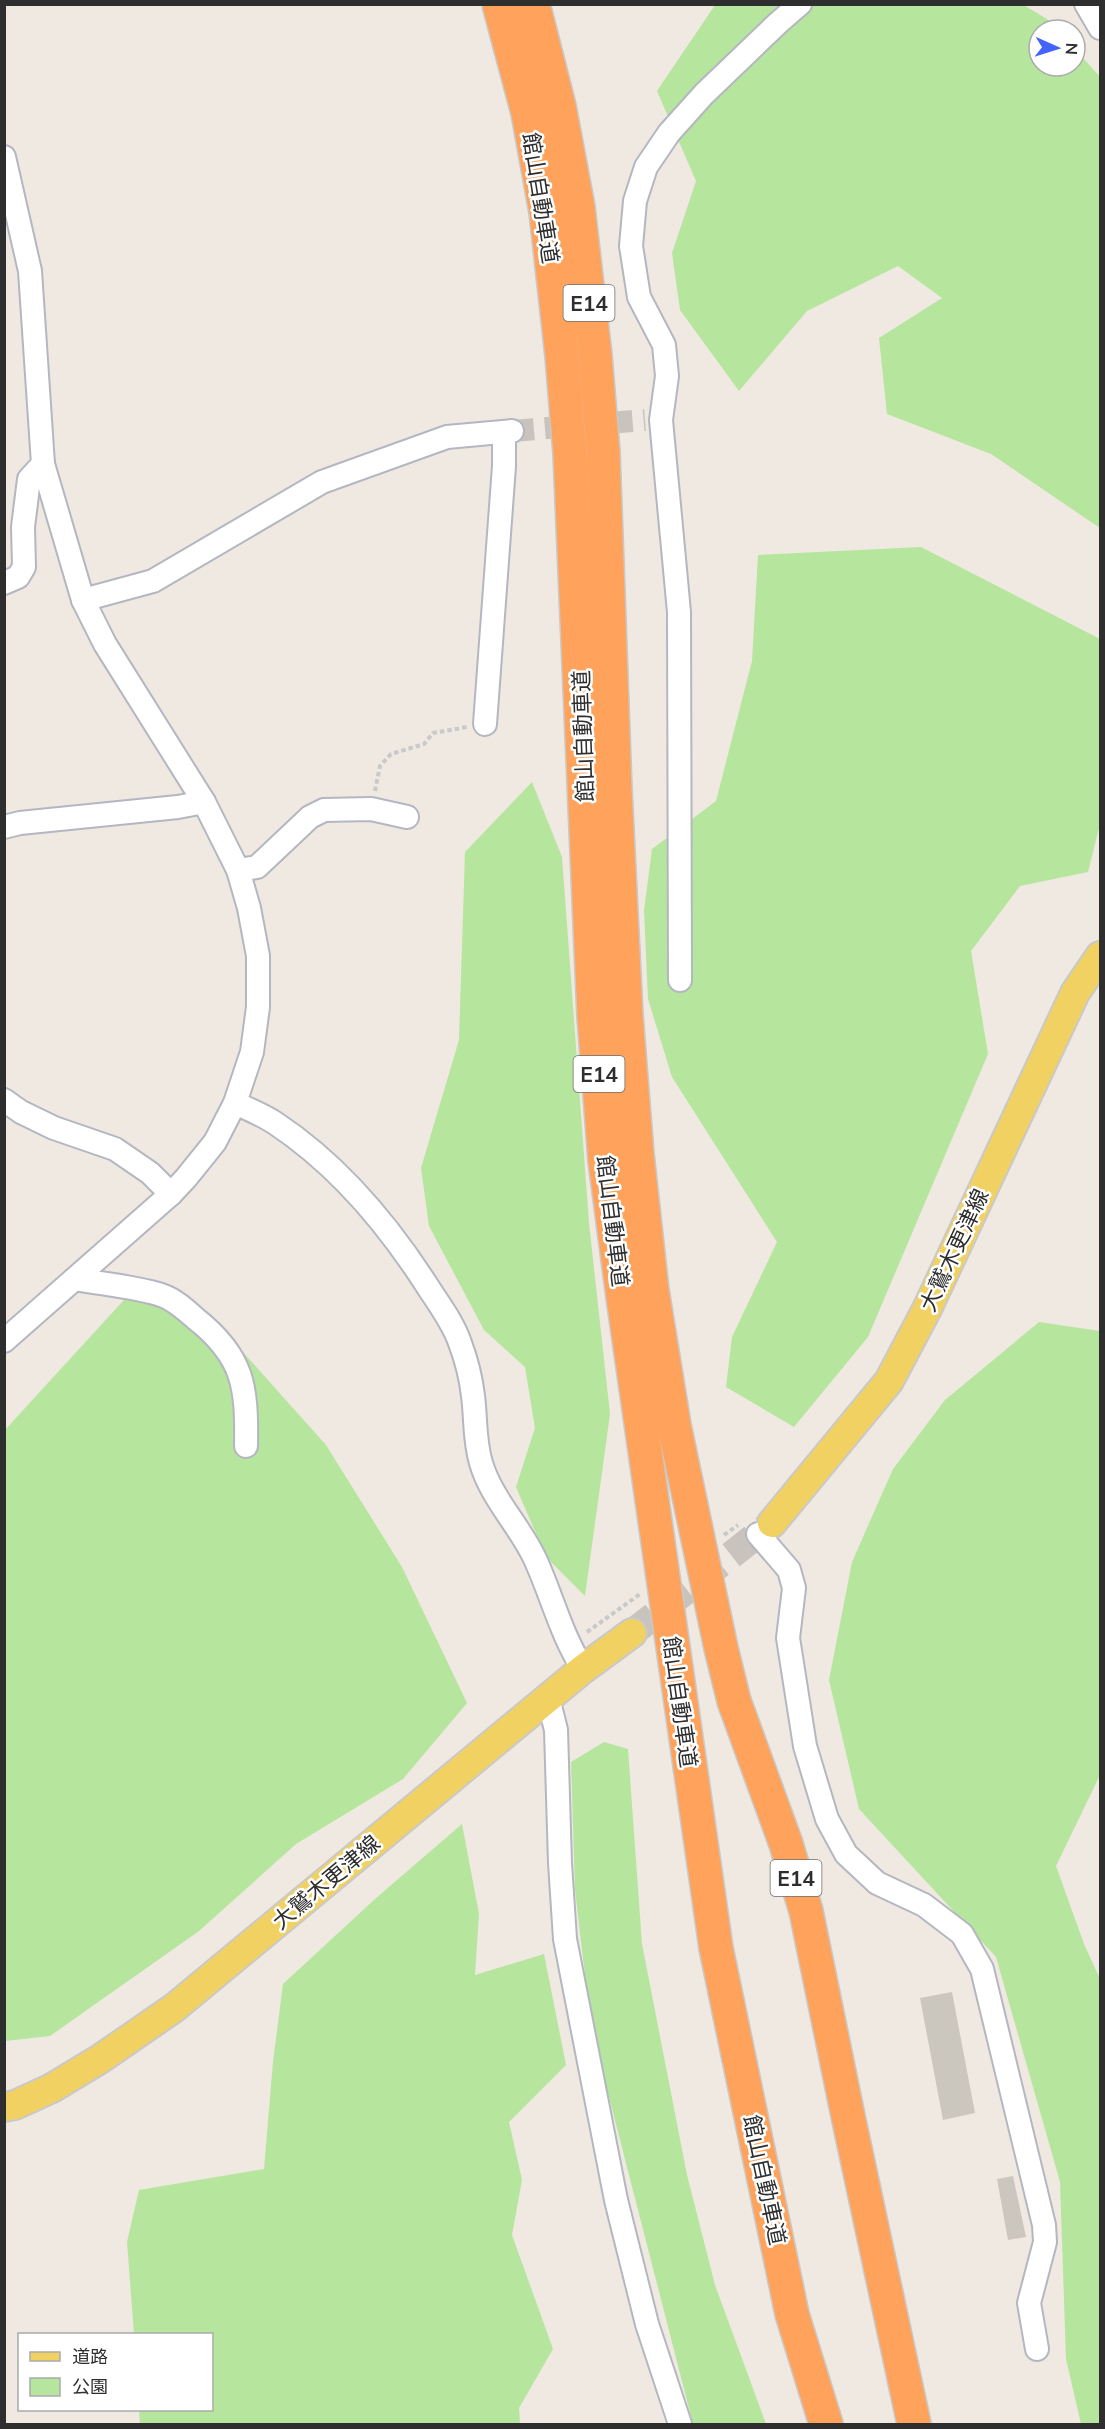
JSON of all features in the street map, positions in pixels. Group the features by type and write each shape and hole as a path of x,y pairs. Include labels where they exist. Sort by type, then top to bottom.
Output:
{"highway":[{"name":"館山自動車道","path":"499,4 528,113 542,190 562,356 571,466 594,1017 605,1161 623,1297 716,1948 792,2314 826,2424"},
{"name":"館山自動車道","path":"533,4 559,106 578,207 595,355 604,464 615,789 626,1015 637,1154 652,1290 674,1425 721,1648 734,1701 786,1844 806,1911 913,2424"}],"main road":[{"name":"大鷲木更津線","path":"759,1525 889,1381 927,1309 1074,993 1101,956"},
{"name":"大鷲木更津線","path":"4,2107 15,2105 52,2088 100,2059 174,2008 548,1698 575,1657 632,1633"}],"street":[{"path":"680,980 679,612 653,420 667,376 664,345 639,297 631,246 635,201 645,167 669,133 704,94 800,4"},
{"path":"1086,4 1101,28"},
{"path":"4,157 30,271 43,464 83,600 105,644 204,802 238,870 249,908 258,956 258,1007 252,1052 235,1102 215,1142 171,1194 4,1341"},
{"path":"83,600 153,581 322,482 447,437 508,431 486,724"},
{"path":"4,583 18,577 24,567 23,527 29,479 43,464"},
{"path":"4,827 20,823 178,807 204,802"},
{"path":"238,870 258,867 310,817 324,810 371,810 407,817"},
{"path":"4,1100 21,1112 54,1128 115,1149 150,1173 171,1194"},
{"path":"235,1102 274,1123 334,1170 366,1203 410,1259 446,1315 459,1341 467,1367 473,1395 475,1436 490,1488 536,1560 575,1657"},
{"path":"75,1279 163,1296 182,1307 211,1331 232,1357 243,1384 246,1446"},
{"path":"759,1525 789,1569 794,1588 788,1638 805,1746 827,1819 846,1854 877,1883 924,1905 962,1934 981,1970 1044,2225 1045,2242 1029,2303 1037,2349"},
{"path":"548,1698 556,1730 565,1939 616,2200 647,2324 680,2424"}],"path":[{"path":"371,810 380,766 391,754 424,744 433,733 486,724"},
{"path":"720,1538 759,1525"},
{"path":"575,1657 645,1591"}],"green space":[{"path":"1022,4 1045,18 1027,18 1027,78 1087,78 1087,62 1100,77 1100,528 991,454 887,414 879,338 942,298 898,266 807,311 739,391 680,310 672,253 696,181 657,91 715,5"},
{"path":"921,547 1100,639 1100,824 1088,872 1020,886 971,951 988,1054 868,1337 794,1427 726,1387 732,1337 777,1242 672,1077 648,999 644,911 652,849 716,801 752,661 758,555"},
{"path":"532,782 562,857 589,1223 610,1414 585,1596 546,1557 516,1487 535,1428 525,1367 484,1330 429,1226 421,1168 459,1040 465,852"},
{"path":"134,1289 224,1331 326,1445 402,1567 467,1703 403,1779 296,1844 199,1931 50,2036 5,2041 4,1431"},
{"path":"1039,1322 1100,1331 1100,1775 1056,1866 1084,1944 1100,1979 1100,2424 1081,2424 1066,2359 1060,2182 996,1957 859,1809 829,1680 852,1562 893,1469 945,1400"},
{"path":"604,1742 628,1749 642,1944 687,2175 715,2285 766,2424 693,2424 591,2027 575,1890 571,1762"},
{"path":"462,1824 479,1914 475,1975 544,1954 566,2065 509,2122 522,2180 512,2235 553,2349 519,2408 520,2424 140,2424 139,2411 213,2411 213,2333 134,2333 127,2242 139,2190 264,2169 273,2062 283,1984 375,1899"}],"building":[{"path":"952,1992 975,2113 943,2120 920,1998"},
{"path":"1013,2176 1026,2237 1008,2240 997,2179"}],"tunnel":[{"path":"512,431 645,420"},
{"path":"632,1633 772,1523"}]}
